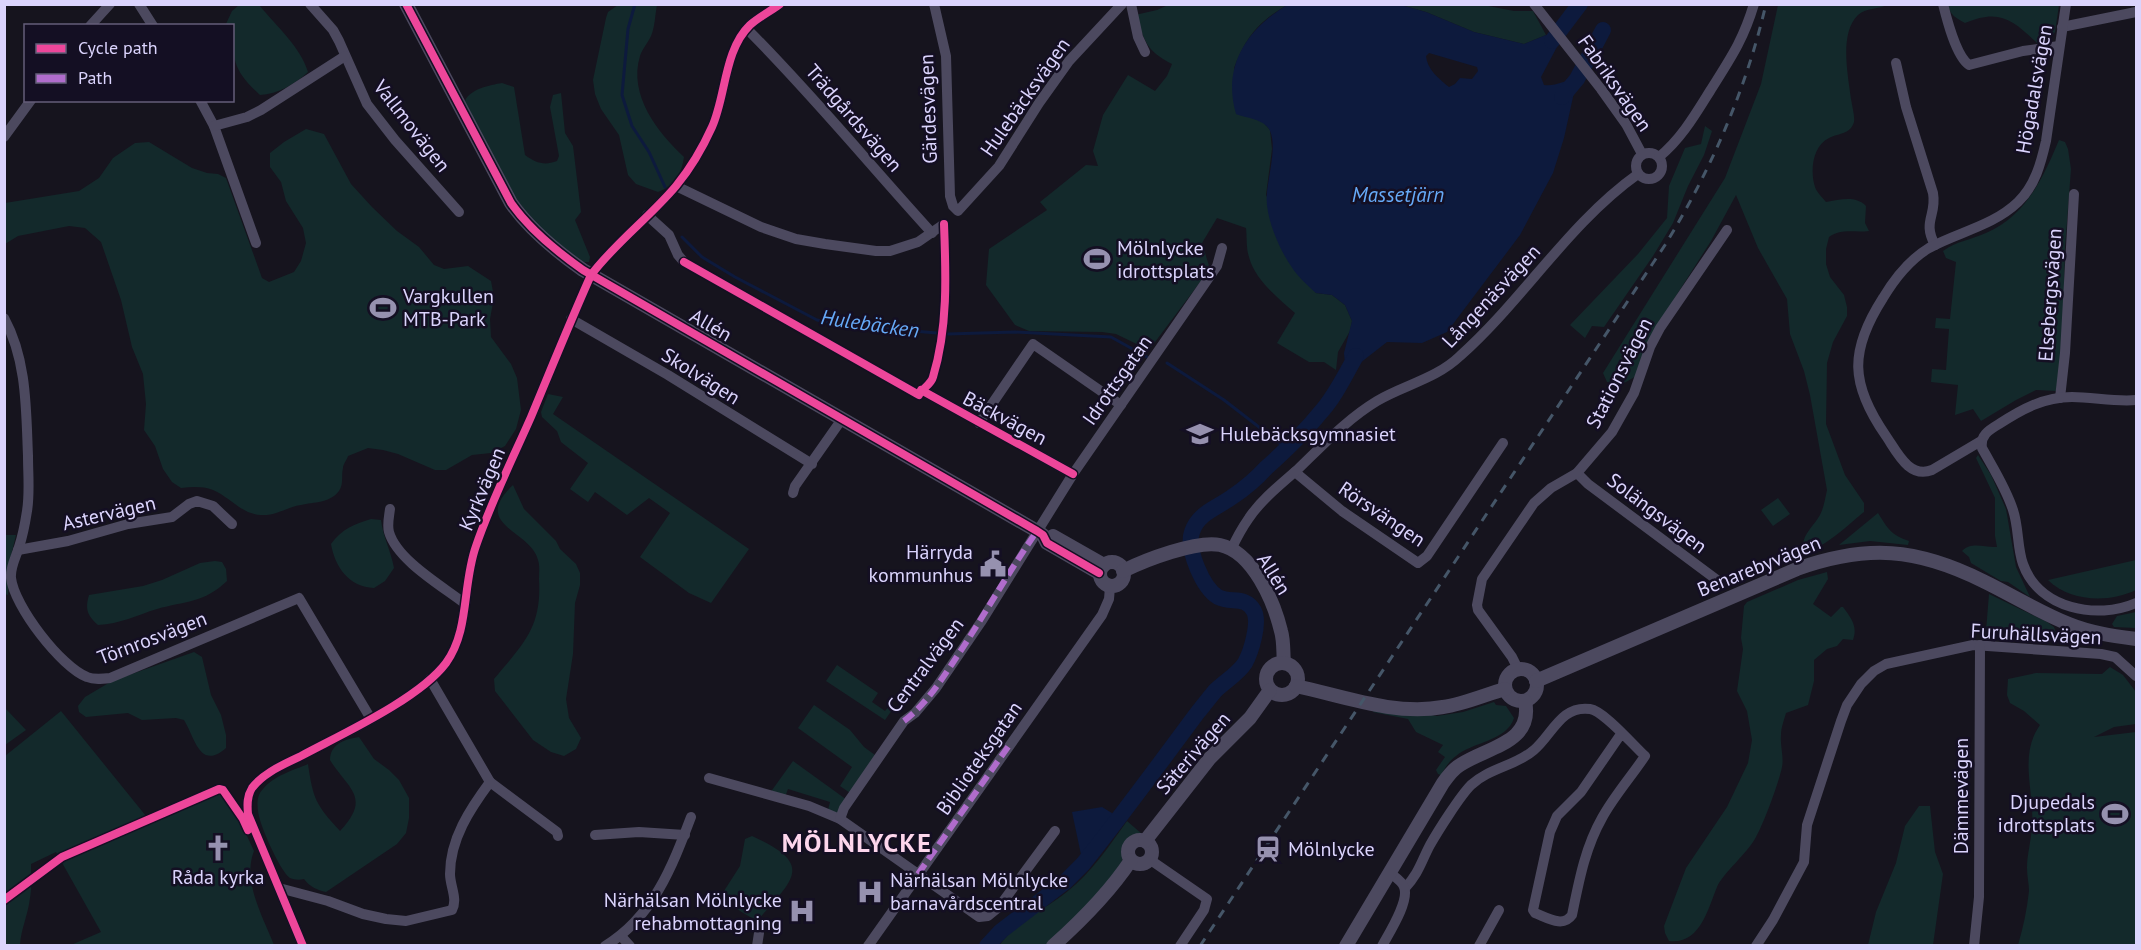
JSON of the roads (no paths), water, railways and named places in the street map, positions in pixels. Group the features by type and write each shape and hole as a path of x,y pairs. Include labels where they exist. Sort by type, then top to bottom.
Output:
{"street":[{"path":"92,24 110,4"},
{"path":"139,4 152,24"},
{"name":"Vallmovägen","path":"310,4 333,30 367,104 395,140 459,212"},
{"name":"Allén","path":"406,4 511,203 538,235 564,257 1040,533 1053,536 1102,569"},
{"name":"Kyrkvägen","path":"303,945 248,814 248,796 252,788 260,779 275,769 371,719 430,679 446,663 458,642 463,627 470,564 486,519 591,274 604,257 676,186 692,163 712,126 736,47 747,29 780,4"},
{"name":"Gärdesvägen","path":"934,4 946,56 950,196 953,206 958,211"},
{"name":"Hulebäcksvägen","path":"958,211 999,166 1069,61 1122,4"},
{"path":"1144,4 1131,4 1138,37 1145,52"},
{"name":"Fabriksvägen","path":"1534,4 1626,124 1642,154"},
{"path":"1659,157 1674,144 1736,52 1754,4"},
{"path":"1943,4 1957,46 1969,65 2023,51 2059,46"},
{"name":"Högadalsvägen","path":"2066,4 2046,141 2031,186 2015,205 1991,221 1935,245 1910,262 1896,277 1873,314 1861,343 1858,364 1859,381 1863,396 1878,424 1905,463 1912,470 1925,473 1981,441 1986,433 2023,409 2044,401 2060,398 2136,400"},
{"path":"2062,27 2136,12"},
{"name":"Trädgårdsvägen","path":"747,29 794,76 813,101 932,234"},
{"path":"214,126 247,117 261,110 345,56"},
{"path":"1896,63 1906,107 1933,193 1934,202 1928,230 1935,245"},
{"path":"4,137 30,102"},
{"path":"201,102 214,126 256,243"},
{"path":"1650,153 1659,157 1663,167 1658,177 1648,180 1638,174 1636,162 1642,154 1650,153"},
{"name":"Långenäsvägen","path":"1231,550 1250,516 1295,472 1362,411 1378,400 1429,378 1453,363 1506,309 1579,228 1638,174"},
{"path":"676,186 761,227 796,239 825,244 890,251 918,242 944,224"},
{"name":"Elsebergsvägen","path":"2060,398 2065,353 2074,194"},
{"path":"647,214 669,235 678,255 684,262"},
{"name":"Stationsvägen","path":"1518,669 1478,610 1482,579 1541,495 1577,473 1618,423 1634,393 1650,347 1660,328 1727,230"},
{"name":"Idrottsgatan","path":"1040,533 1073,474 1217,266 1222,248"},
{"name":"Törnrosvägen","path":"4,318 12,331 20,356 25,395 29,498 10,575 14,593 21,606 45,639 69,666 89,678 110,678 299,598 371,719"},
{"name":"Skolvägen","path":"571,320 668,375 812,464"},
{"path":"979,423 1033,344 1121,405"},
{"name":"Bäckvägen","path":"921,390 1073,474"},
{"path":"793,493 795,486 842,419"},
{"path":"1981,441 1982,448 2012,508 2022,561 2028,576 2037,587 2056,601 2085,610 2113,610 2136,603"},
{"name":"Rörsvängen","path":"1295,472 1342,511 1418,563 1427,556 1503,443"},
{"name":"Solängsvägen","path":"1577,473 1596,490 1718,580"},
{"name":"Astervägen","path":"18,550 68,541 128,524 172,517 197,501 213,506 232,524"},
{"path":"390,509 388,530 393,542 404,556 464,603"},
{"name":"Centralvägen","path":"840,819 844,808 904,721 915,713 936,688 1040,533"},
{"name":"Allén","path":"1123,571 1176,551 1218,545 1231,550 1254,571 1273,606 1282,634 1284,663"},
{"name":"Benarebyvägen","path":"1536,681 1797,569 1838,556 1870,552 1903,554 1942,564 1982,580 2072,625 2136,639"},
{"path":"1115,563 1123,571 1121,582 1110,587 1102,582 1102,569 1115,563"},
{"name":"Biblioteksgatan","path":"868,945 1101,615 1109,599 1110,587"},
{"name":"Furuhällsvägen","path":"1756,945 1773,920 1804,862 1807,825 1847,705 1861,684 1878,668 1936,652 1980,645 2101,654 2115,657 2136,676"},
{"name":"Dämmevägen","path":"1974,945 1979,897 1980,645"},
{"path":"1284,663 1296,672 1298,681 1296,686 1288,694 1283,695 1270,690 1266,678 1268,672 1272,667 1284,663"},
{"path":"1518,669 1529,671 1536,681 1535,693 1525,701 1512,699 1505,689 1507,676 1518,669"},
{"path":"430,679 490,782 557,832 558,836"},
{"path":"1296,686 1393,707 1419,708 1440,708 1461,704 1505,689"},
{"name":"Säterivägen","path":"1145,841 1210,758 1250,718 1270,690"},
{"path":"1346,945 1443,783 1454,769 1508,741 1521,730 1527,716 1525,701"},
{"path":"1405,888 1416,876 1430,845 1471,785 1485,775 1525,757 1542,743 1554,725 1564,717 1576,710 1593,710 1606,718 1645,756 1615,796 1599,824 1585,859 1570,918 1560,923 1535,913 1533,910 1550,832 1557,816 1581,792 1621,734"},
{"path":"709,778 809,806 840,819 979,917 988,916 999,907 1054,831"},
{"path":"279,888 386,919 406,921 450,912 454,907 450,876 458,833 490,782"},
{"path":"605,945 621,936 658,894 692,817"},
{"path":"595,835 639,832 684,835"},
{"path":"1139,840 1145,841 1151,848 1149,859 1140,864 1131,860 1128,851 1130,845 1139,840"},
{"path":"1149,859 1207,899 1204,910 1180,945"},
{"path":"1053,945 1087,914 1122,874 1131,860"},
{"path":"1382,945 1400,911 1406,894 1405,888 1390,873"},
{"path":"1479,945 1499,910"},
{"path":"757,945 759,933"},
{"path":"621,936 630,945"}],"water":[{"name":"Massetjärn","path":"1287,5 1401,5 1426,12 1474,32 1524,44 1546,35 1558,45 1541,77 1544,85 1577,79 1564,138 1553,173 1520,235 1447,332 1422,343 1387,342 1346,374 1344,353 1352,321 1345,305 1332,295 1316,293 1299,277 1286,259 1273,231 1268,211 1267,193 1273,151 1272,135 1263,123 1236,114 1232,80 1235,65 1250,37","holes":["1429,53 1477,67 1478,71 1472,79 1460,78 1449,87 1431,69 1426,56"]},
{"path":"1102,807 1120,818 1083,864 1072,812"}],"waterway":[{"name":"Hulebäcken","path":"635,4 628,29 622,95 632,126 649,152 665,187"},
{"path":"1552,41 1580,4"},
{"path":"1562,97 1577,79 1603,30"},
{"name":"Hulebäcken","path":"682,237 702,257 817,320 842,325 937,333"},
{"name":"Hulebäcken","path":"948,334 1015,332 1111,337 1147,357"},
{"path":"987,946 1001,931 1065,882 1083,864 1198,712 1245,663 1255,630 1254,611 1242,601 1223,599 1212,592 1197,568 1191,548 1192,532 1203,515 1250,484 1307,428 1340,386 1356,356"},
{"name":"Hulebäcken","path":"1167,363 1224,400 1286,448"}],"railway":[{"path":"1200,946 1682,217 1725,129 1748,67 1766,4"}],"place":[{"name":"Mölnlycke idrottsplats","path":"1097,259"},
{"name":"Vargkullen MTB-Park","path":"383,308"},
{"name":"Hulebäcksgymnasiet","path":"1200,434"},
{"name":"Härryda kommunhus","path":"993,564"},
{"name":"Djupedals idrottsplats","path":"2115,814"},
{"name":"Råda kyrka","path":"218,848"},
{"name":"Mölnlycke","path":"1268,849"},
{"name":"Närhälsan Mölnlycke barnavårdscentral","path":"870,892"},
{"name":"Närhälsan Mölnlycke rehabmottagning","path":"802,911"}],"district":[{"name":"MÖLNLYCKE","path":"857,843"}]}
